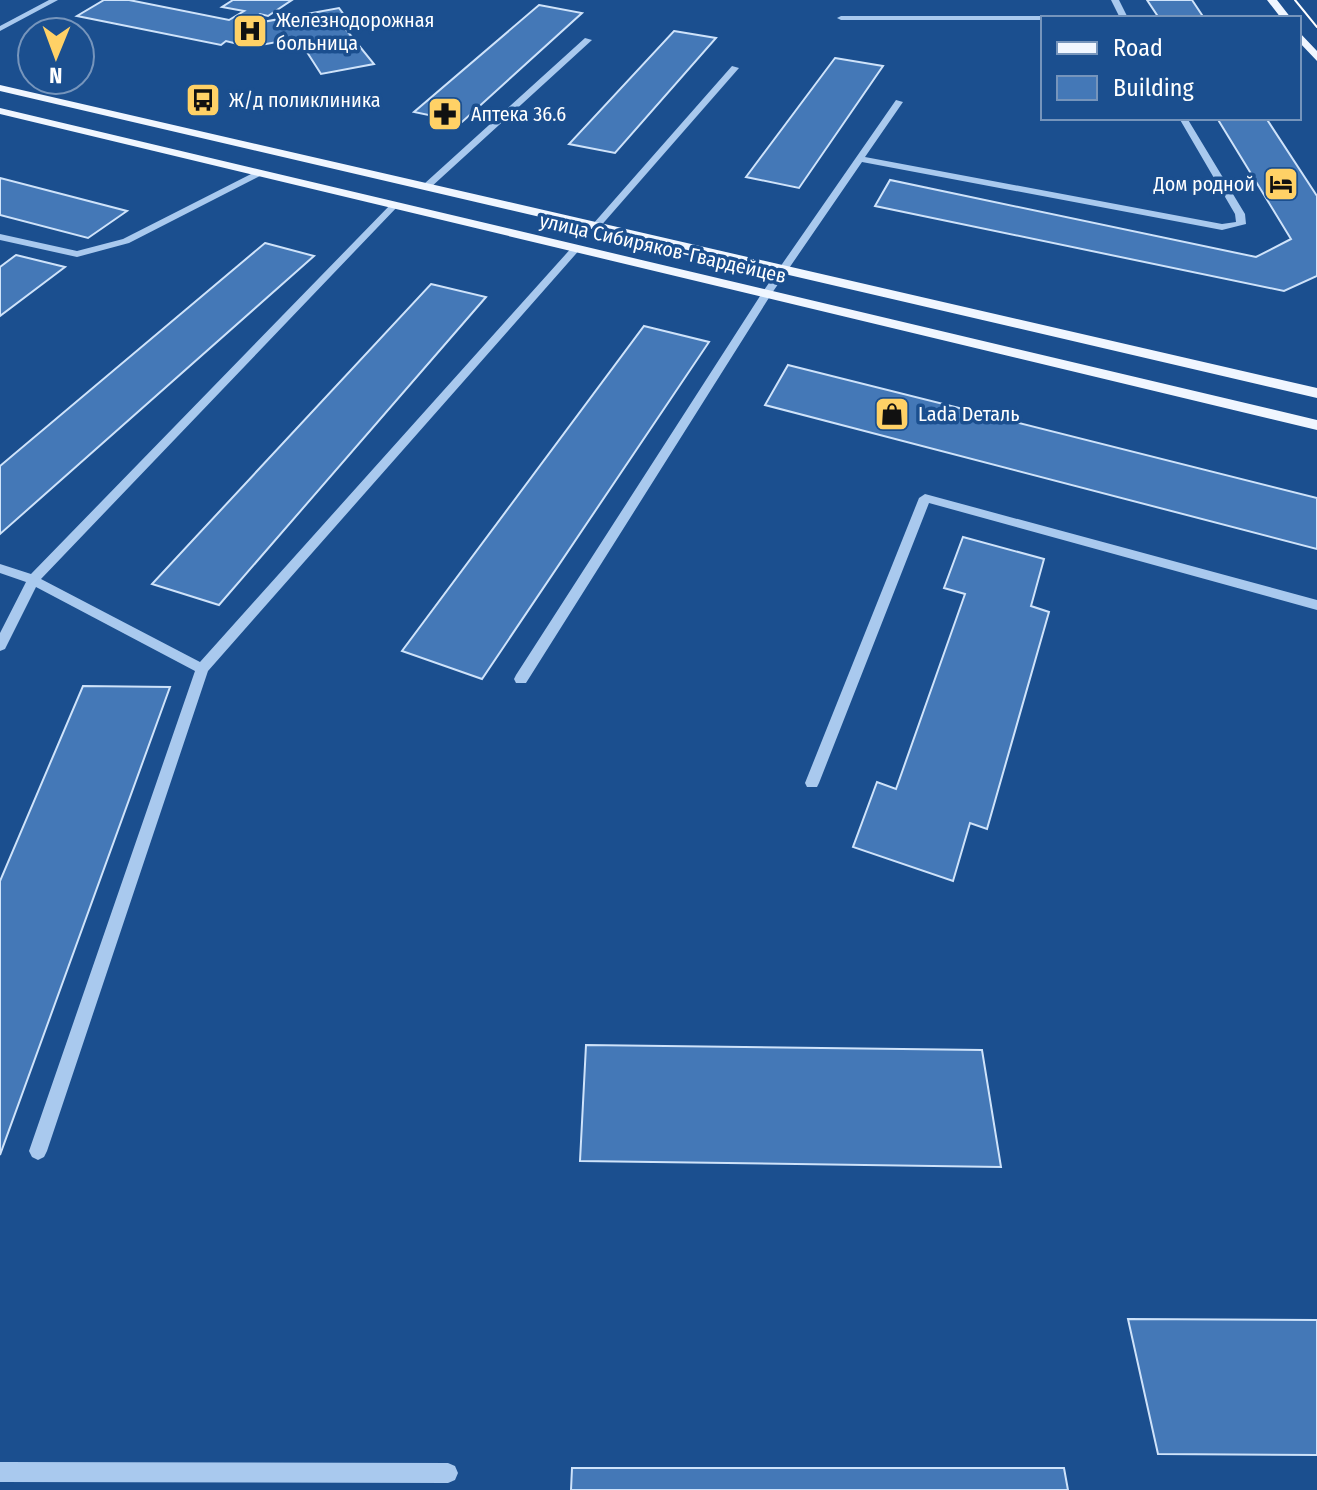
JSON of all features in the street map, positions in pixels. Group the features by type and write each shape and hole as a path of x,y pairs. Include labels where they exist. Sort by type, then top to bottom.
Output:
{"main road":[{"path":"1272,0 1284,16"},
{"path":"1301,38 1317,58"},
{"name":"улица Сибиряков-Гвардейцев","path":"0,88 1317,393"},
{"name":"улица Сибиряков-Гвардейцев","path":"0,111 1317,425"}],"lane":[{"path":"0,29 54,0"},
{"path":"841,18 1041,18"},
{"path":"427,186 588,40"},
{"path":"596,226 735,68"},
{"path":"521,679 767,293 899,102"},
{"path":"861,159 1222,227 1241,224 1240,214 1184,120"},
{"path":"2,240 77,254 126,241 259,173"},
{"path":"0,646 33,580 395,205"},
{"path":"38,1151 202,669 577,247"},
{"path":"812,783 925,498 1317,605"},
{"path":"0,568 33,580 202,669"},
{"path":"0,1472 448,1473"}],"building":[{"name":"Железнодорожная больница","path":"104,0 129,0 229,20 244,11 222,7 233,0 292,0 268,16 260,14 247,23 339,8 347,19 339,21 374,64 321,74 298,38 250,47 226,41 221,45 96,20 96,16 77,16"},
{"path":"1147,0 1192,0 1203,16 1158,16"},
{"path":"539,5 582,13 462,122 414,112"},
{"path":"674,31 716,38 615,153 569,144"},
{"path":"835,58 883,66 799,188 746,177"},
{"path":"1218,120 1267,120 1317,196 1317,276 1284,291 875,206 890,180 1256,257 1291,239"},
{"path":"0,178 127,211 88,238 0,215"},
{"path":"265,243 314,256 0,534 0,466"},
{"path":"16,255 65,267 0,316 0,267"},
{"path":"431,284 486,297 219,605 152,584"},
{"path":"644,326 709,342 482,679 402,651"},
{"path":"788,365 1317,498 1317,549 765,405"},
{"path":"963,537 1044,559 1031,606 1049,612 987,829 970,823 953,881 853,847 877,782 896,789 965,594 944,588"},
{"path":"83,686 170,687 0,1155 0,881"},
{"path":"586,1045 982,1050 1001,1167 580,1161"},
{"path":"1128,1319 1317,1320 1317,1455 1158,1454"},
{"path":"572,1468 1064,1468 1068,1490 571,1490"}],"tram line":[{"path":"1295,0 1317,27"}],"place":[{"name":"Железнодорожная больница","path":"250,31"},
{"name":"Ж/д поликлиника","path":"203,100"},
{"name":"Аптека 36.6","path":"445,114"},
{"name":"Дом родной","path":"1281,184"},
{"name":"Lada Dеталь","path":"892,414"}]}
